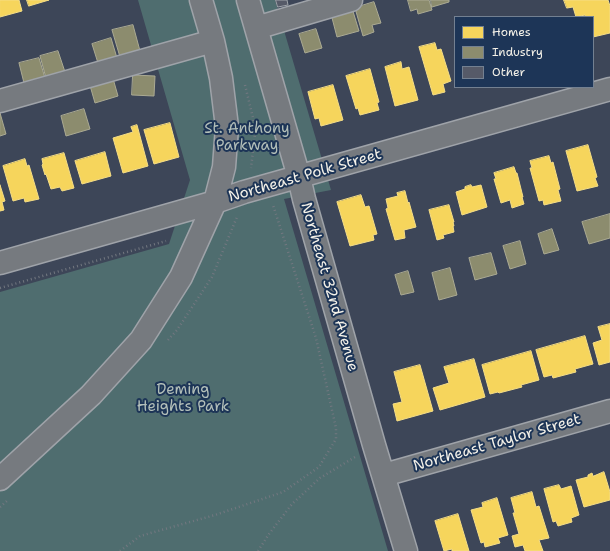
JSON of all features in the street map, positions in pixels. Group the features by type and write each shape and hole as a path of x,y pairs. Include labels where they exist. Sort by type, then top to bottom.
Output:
{"street":[{"path":"0,479 91,395 141,340 181,277 215,202 224,167 227,127 221,78 213,41 201,0"},
{"name":"Northeast 32nd Avenue","path":"248,0 374,445 406,551"},
{"path":"256,28 351,0"},
{"path":"0,101 213,41"},
{"name":"Northeast Polk Street","path":"0,263 610,88"},
{"name":"Northeast Taylor Street","path":"384,475 610,410"}],"path":[{"path":"249,174 252,168 255,134 253,118"},
{"path":"120,551 140,536 215,515 283,492 319,467 336,439 336,428 316,338 273,205"},
{"path":"0,288 166,240"},
{"path":"258,551 292,504 320,478 374,445"}],"green space":[{"name":"Deming Heights Park","path":"138,0 275,0 331,190 284,199 388,551 0,551 0,292 169,244 190,180"}],"building: Homes":[{"path":"0,0 19,0 22,11 0,17"},
{"path":"27,0 49,0 29,6"},
{"path":"564,0 608,0 610,6 610,33 594,37 594,16 576,16 573,7 567,8"},
{"path":"435,43 437,50 441,49 451,81 443,84 445,92 433,95 419,47"},
{"path":"401,62 402,69 409,67 418,100 395,106 385,67"},
{"path":"370,69 379,102 377,103 379,110 360,115 358,108 356,109 346,76"},
{"path":"333,85 343,120 321,126 319,118 315,119 308,92"},
{"path":"170,123 179,157 154,164 144,130"},
{"path":"137,125 148,166 123,173 113,138 133,132 131,127"},
{"path":"588,145 598,186 577,191 566,151"},
{"path":"105,152 111,176 82,184 75,161"},
{"path":"64,153 74,188 62,191 60,187 51,189 42,165 42,159"},
{"path":"549,156 551,163 553,162 560,189 558,190 561,201 544,205 543,200 539,201 530,168 532,168 530,161"},
{"path":"25,159 27,166 29,165 39,199 25,202 24,198 13,201 3,166"},
{"path":"514,167 517,173 524,204 512,208 510,200 501,203 494,179 496,179 494,173"},
{"path":"0,185 5,201 2,202 4,210 0,211"},
{"path":"471,185 472,187 481,185 487,207 462,215 456,192"},
{"path":"405,191 416,227 404,230 405,238 395,240 386,209 388,208 386,199 398,196 397,193"},
{"path":"361,195 365,207 369,206 377,234 373,235 374,240 350,246 337,202"},
{"path":"449,205 454,222 454,232 443,235 444,238 437,240 429,210"},
{"path":"610,324 610,362 599,365 593,343 602,340 598,327"},
{"path":"585,336 593,364 575,369 576,372 553,378 552,375 544,377 536,350"},
{"path":"531,351 539,380 521,385 522,387 490,394 482,365"},
{"path":"474,359 485,397 440,410 433,388 449,383 444,367"},
{"path":"420,365 433,411 397,421 393,404 402,402 394,372"},
{"path":"604,472 610,492 610,500 584,507 576,480 588,477 588,475 592,473 593,476"},
{"path":"559,485 561,489 571,486 579,515 571,518 572,522 558,526 556,521 553,522 544,489"},
{"path":"532,492 536,507 539,506 549,538 539,540 543,551 525,551 523,545 515,547 512,536 519,534 513,513 515,513 511,498"},
{"path":"497,498 508,535 498,538 500,543 485,547 484,542 481,543 471,510 483,507 482,503"},
{"path":"458,514 469,551 452,551 452,549 444,551 435,521"}],"building: Industry":[{"path":"408,0 429,0 432,10 418,14 417,9 411,11"},
{"path":"431,0 449,0 449,2 432,7"},
{"path":"374,2 381,23 372,25 374,32 363,36 355,8"},
{"path":"352,8 359,31 337,37 331,14"},
{"path":"133,25 140,51 120,57 112,30"},
{"path":"316,29 322,48 305,53 299,34"},
{"path":"111,38 117,58 98,63 92,44"},
{"path":"58,51 65,72 46,78 40,56"},
{"path":"39,58 45,78 24,83 19,63"},
{"path":"112,75 118,96 95,103 89,82"},
{"path":"133,75 155,76 154,96 132,95"},
{"path":"84,109 90,129 66,136 61,116"},
{"path":"0,113 6,134 0,136"},
{"path":"610,214 610,238 589,244 582,222"},
{"path":"552,229 559,250 544,254 538,234"},
{"path":"520,241 526,264 510,269 503,246"},
{"path":"491,253 497,274 475,280 469,258"},
{"path":"450,268 457,295 439,300 432,273"},
{"path":"408,271 414,292 401,295 395,275"}],"building: Other":[{"path":"276,0 287,0 288,5 278,7"}],"park label":[{"name":"St. Anthony Parkway","path":"247,138"}]}
